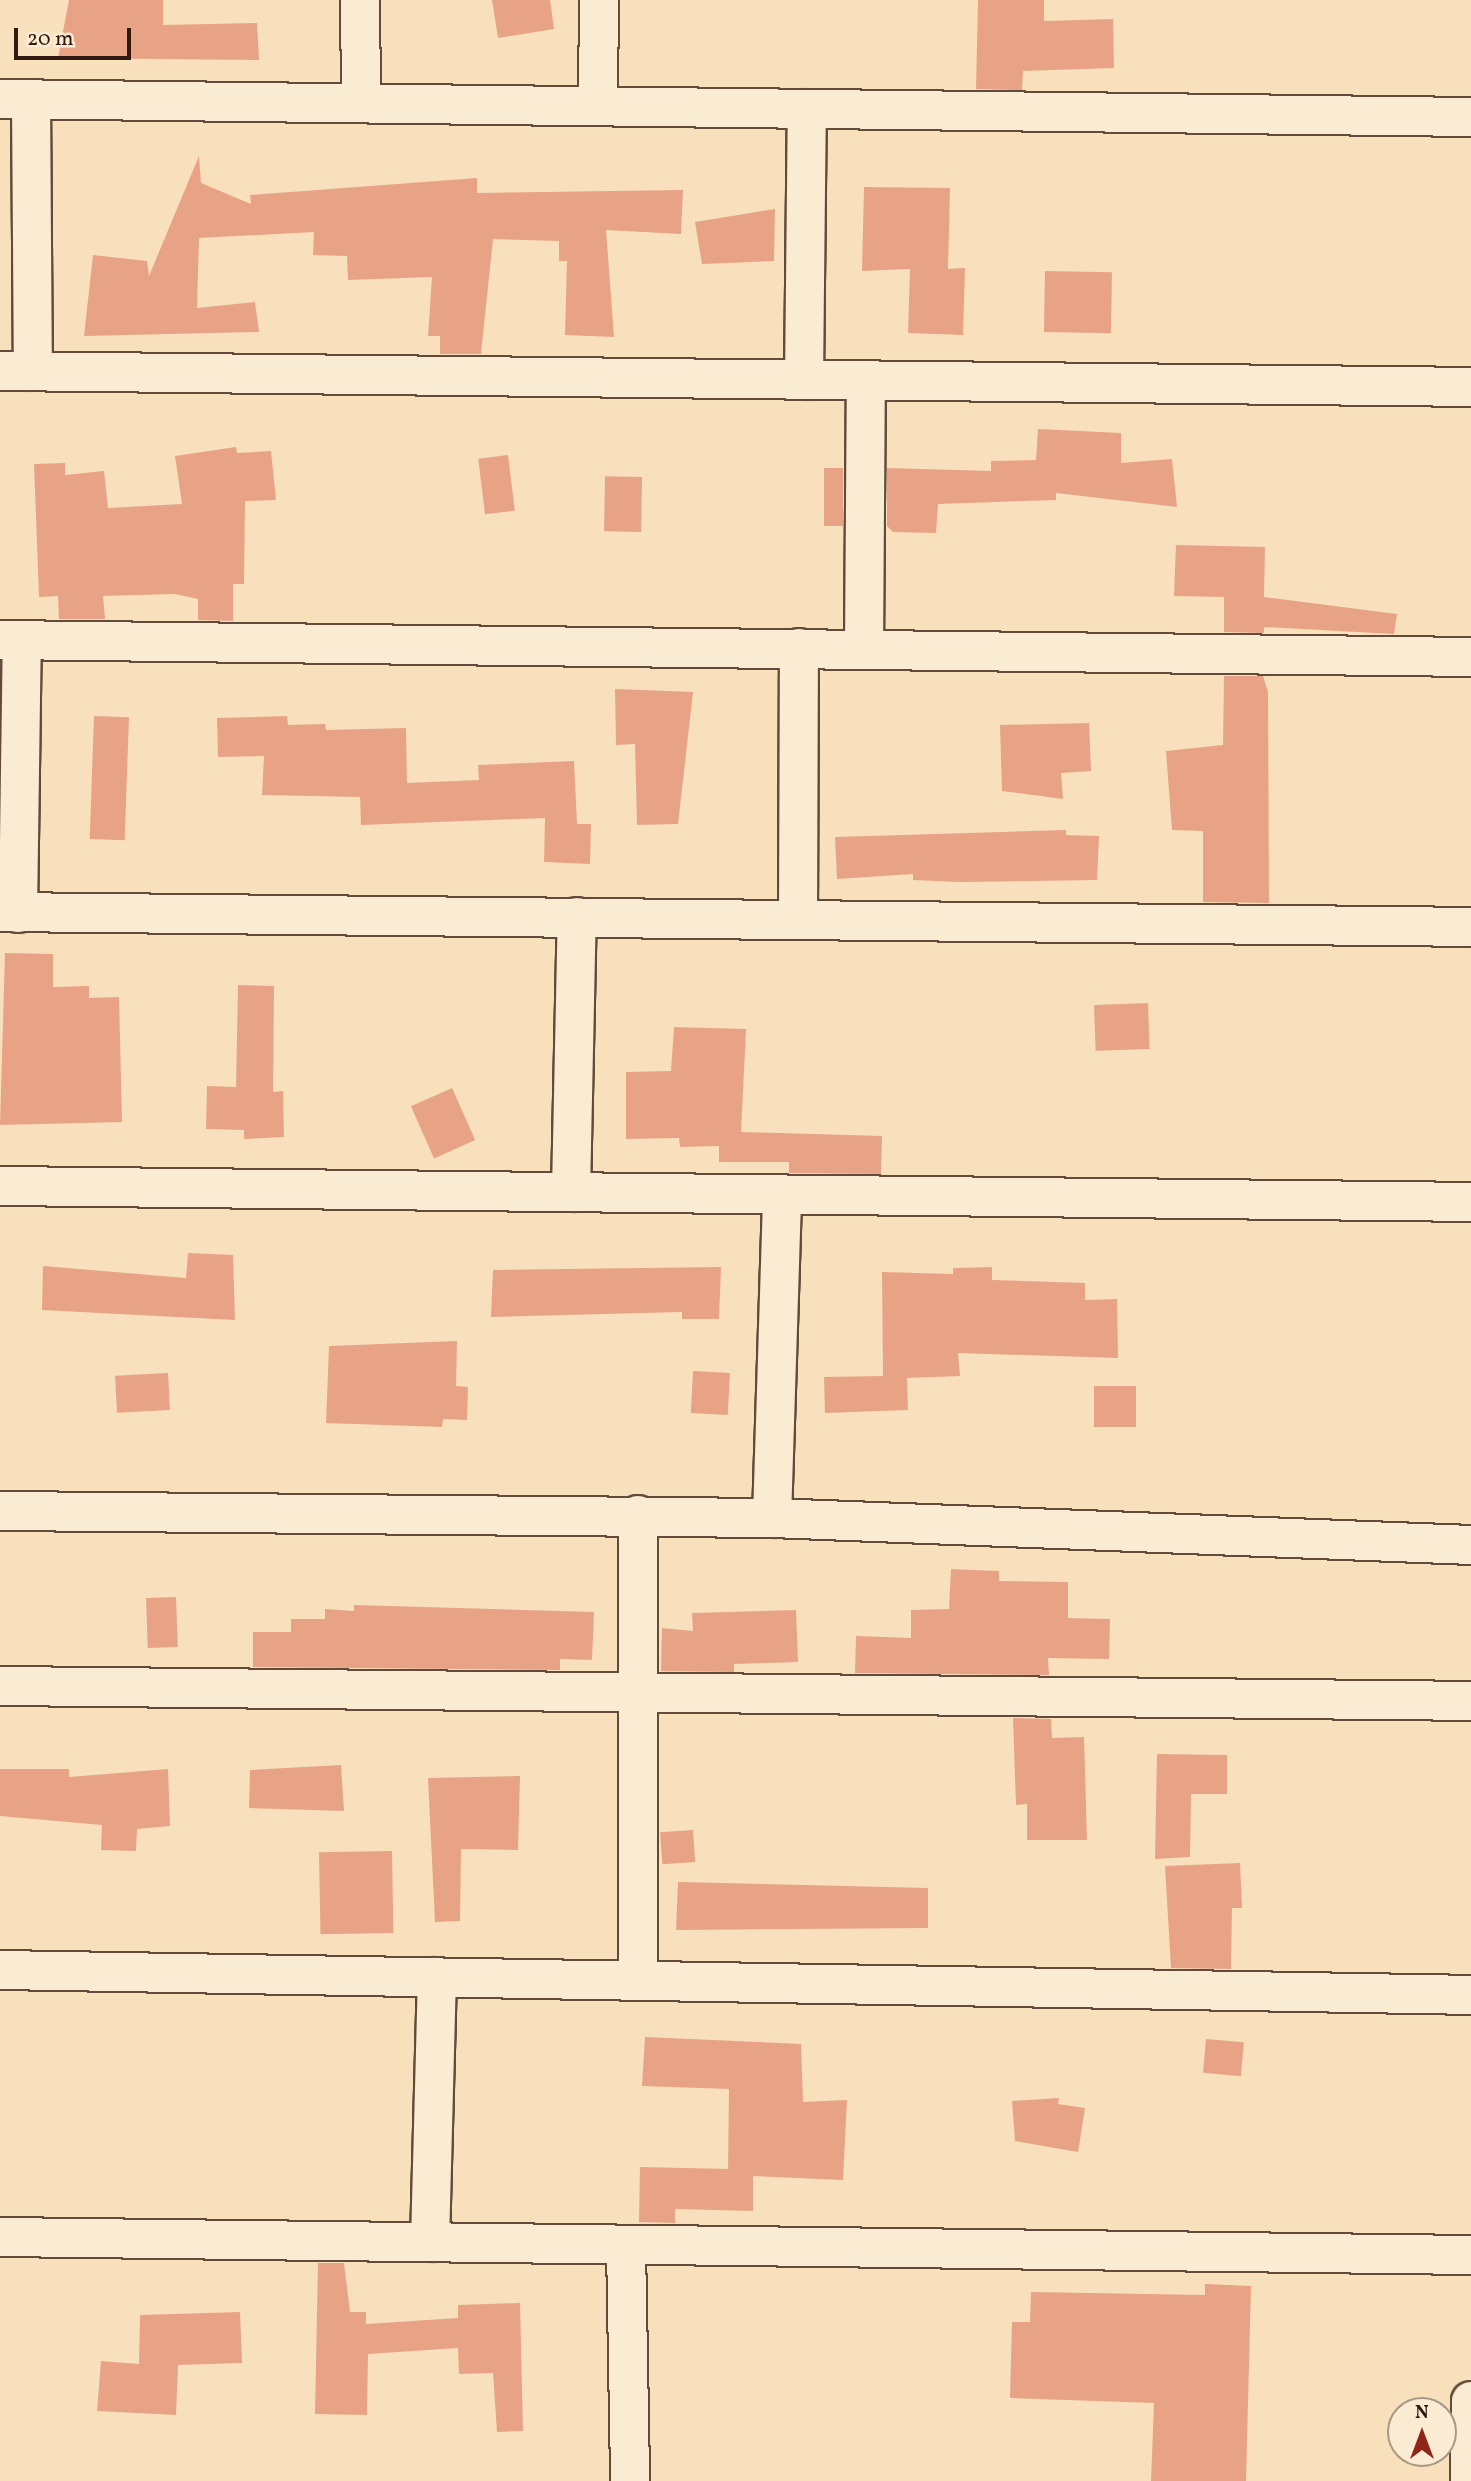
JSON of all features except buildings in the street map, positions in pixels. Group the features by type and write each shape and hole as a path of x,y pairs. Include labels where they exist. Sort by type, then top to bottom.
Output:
{"street":[{"path":"360,0 361,103"},
{"path":"598,106 599,0"},
{"path":"1471,117 15,99 17,371 1471,387"},
{"path":"804,380 807,109"},
{"path":"864,649 866,381"},
{"path":"1471,657 11,641 9,913 1471,927"},
{"path":"797,919 799,648"},
{"path":"571,1192 577,917"},
{"path":"0,1186 1471,1202"},
{"path":"772,1518 782,1195"},
{"path":"0,1511 772,1518 1471,1545"},
{"path":"638,1515 638,1981"},
{"path":"0,1686 1471,1701"},
{"path":"0,1970 1471,1995"},
{"path":"430,2242 436,1977"},
{"path":"0,2237 1471,2255"},
{"path":"626,2245 630,2481"},
{"path":"1470,2481 1471,2401"}]}
